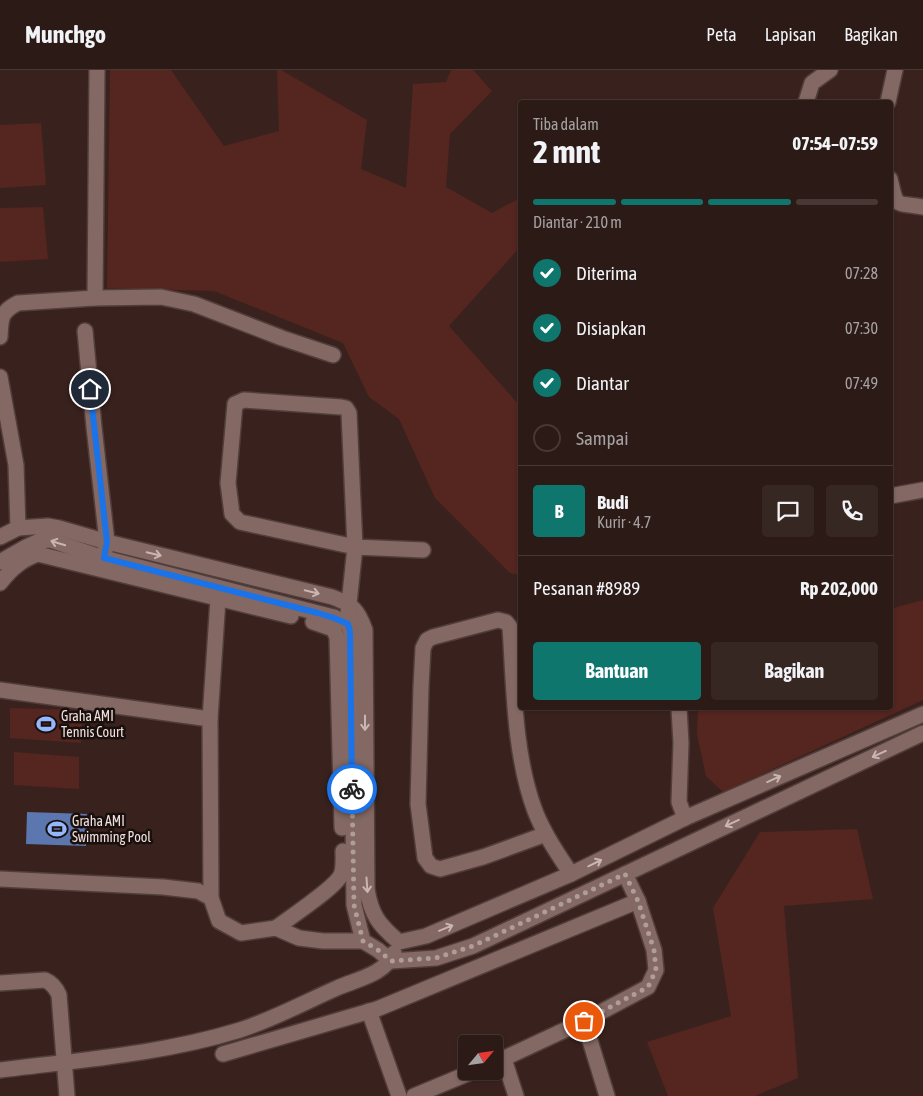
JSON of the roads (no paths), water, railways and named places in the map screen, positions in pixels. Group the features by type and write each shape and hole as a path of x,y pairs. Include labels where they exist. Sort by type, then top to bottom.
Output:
{"street":[{"path":"95,298 97,70"},
{"path":"807,100 812,83 830,70"},
{"path":"888,100 895,70"},
{"path":"893,198 899,204 923,208"},
{"path":"0,337 1,321 7,309 18,303 95,298 161,297 194,304 282,338 333,355"},
{"path":"85,331 107,542 104,558"},
{"path":"0,377 16,465 18,528"},
{"path":"363,941 354,905 350,632 348,624 355,547 349,412 346,408 244,400 238,402 234,408 228,483 232,514 240,522 355,547 423,550"},
{"path":"893,495 923,490"},
{"path":"0,537 18,528 48,526 69,530 107,542 340,600 360,614 365,630 367,889 374,917 399,942"},
{"path":"0,562 39,541 50,540 104,558 318,613 348,624"},
{"path":"0,583 10,570 26,558 38,554 326,625 333,629 337,637 342,874 330,888 276,928 241,933 219,921 211,898 210,719 218,599"},
{"path":"546,834 484,857 440,869 431,866 425,858 418,804 421,687 423,648 427,640 433,636 498,620 506,622 510,627 514,699 524,769 535,810 546,834 571,874"},
{"path":"0,690 210,719"},
{"path":"679,710 681,744 680,802 685,818"},
{"path":"399,942 426,936 571,874 685,818 923,714"},
{"path":"276,928 299,938 323,941 363,941 391,961 436,958 473,946 923,733"},
{"path":"503,1059 584,1021 648,987 656,970 654,950 638,901 625,874"},
{"path":"0,879 163,887 198,891 211,898"},
{"path":"223,1054 368,1011 450,980 638,901"},
{"path":"0,1070 167,1048 241,1029 364,978 391,961 399,942"},
{"path":"0,983 39,979 49,981 59,995 67,1096"},
{"path":"368,1011 400,1096"},
{"path":"584,1021 607,1096"},
{"path":"503,1069 516,1096"},
{"path":"414,1096 458,1078"}],"water":[{"name":"Graha AMI Swimming Pool","path":"27,812 87,814 86,846 26,844"}],"place":[{"name":"Graha AMI Tennis Court","path":"46,724"},
{"name":"Graha AMI Swimming Pool","path":"57,829"}]}
